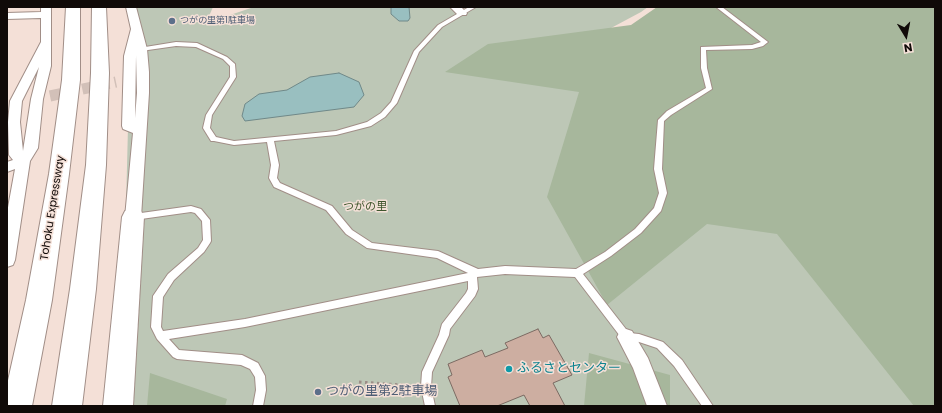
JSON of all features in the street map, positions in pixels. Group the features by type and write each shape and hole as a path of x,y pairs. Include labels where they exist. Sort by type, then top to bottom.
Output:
{"main road":[{"name":"Tohoku Expressway","path":"17,406 39,300 60,174 71,80 73,7"},
{"path":"67,406 83,289 96,165 100,73 99,7"},
{"path":"118,406 133,218"}],"street":[{"path":"131,7 141,49 143,93 133,218"},
{"path":"7,16 46,11 45,66 37,99 31,148 22,161 7,260"},
{"path":"136,28 130,56 128,126 140,131"},
{"path":"22,161 16,155 14,122 16,101 46,42"},
{"path":"116,82 129,79"},
{"path":"37,99 50,96"},
{"path":"7,167 22,161"},
{"path":"626,337 641,364 657,406"}],"lane":[{"path":"141,49 176,44 197,45 225,58 233,66 233,77 212,109 206,128 214,138 234,143 336,133 369,124 383,115 394,103 416,52 440,26 459,10 473,7"},
{"path":"160,336 260,320 475,274 505,270 577,273 608,254 638,231 658,210 663,193 658,169 661,120 669,112 709,89 704,68 703,48 752,47 761,45 765,42 719,7"},
{"path":"270,140 275,165 273,178 277,185 328,208 349,232 370,246 438,255 475,274"},
{"path":"133,218 192,209 198,211 206,220 207,241 201,250 171,277 158,296 156,327 160,336 177,354 242,360 254,366 260,376 261,390 258,406"},
{"path":"577,273 626,337 639,338 660,345 678,363 708,406"},
{"path":"430,406 426,387 427,372 445,327 470,296 473,289 475,274"}],"path":[{"path":"360,382 426,387"}],"green space":[{"name":"つがの里","path":"131,7 213,7 206,23 254,7 648,7 540,66 670,115 935,406 121,406"},
{"path":"657,7 935,7 935,406 914,406 777,234 707,224 607,305 547,197 579,92 445,72 488,44 631,25"},
{"path":"589,353 670,375 670,406 584,406"},
{"path":"150,373 227,399 225,406 147,406"}],"water":[{"path":"391,7 409,7 410,18 408,21 399,21 391,14"},
{"path":"339,73 359,82 364,95 354,107 245,121 242,116 245,104 259,94 287,90 310,77"}],"building":[{"name":"ふるさとセンター","path":"538,329 543,338 549,335 572,375 553,383 565,406 530,406 524,395 497,406 460,406 448,377 452,375 448,364 482,350 485,357 508,348 505,343"}],"tunnel":[{"path":"50,96 116,82"}],"place":[{"name":"つがの里第1駐車場","path":"172,21"},
{"name":"ふるさとセンター","path":"509,369"},
{"name":"つがの里第2駐車場","path":"318,392"}]}
